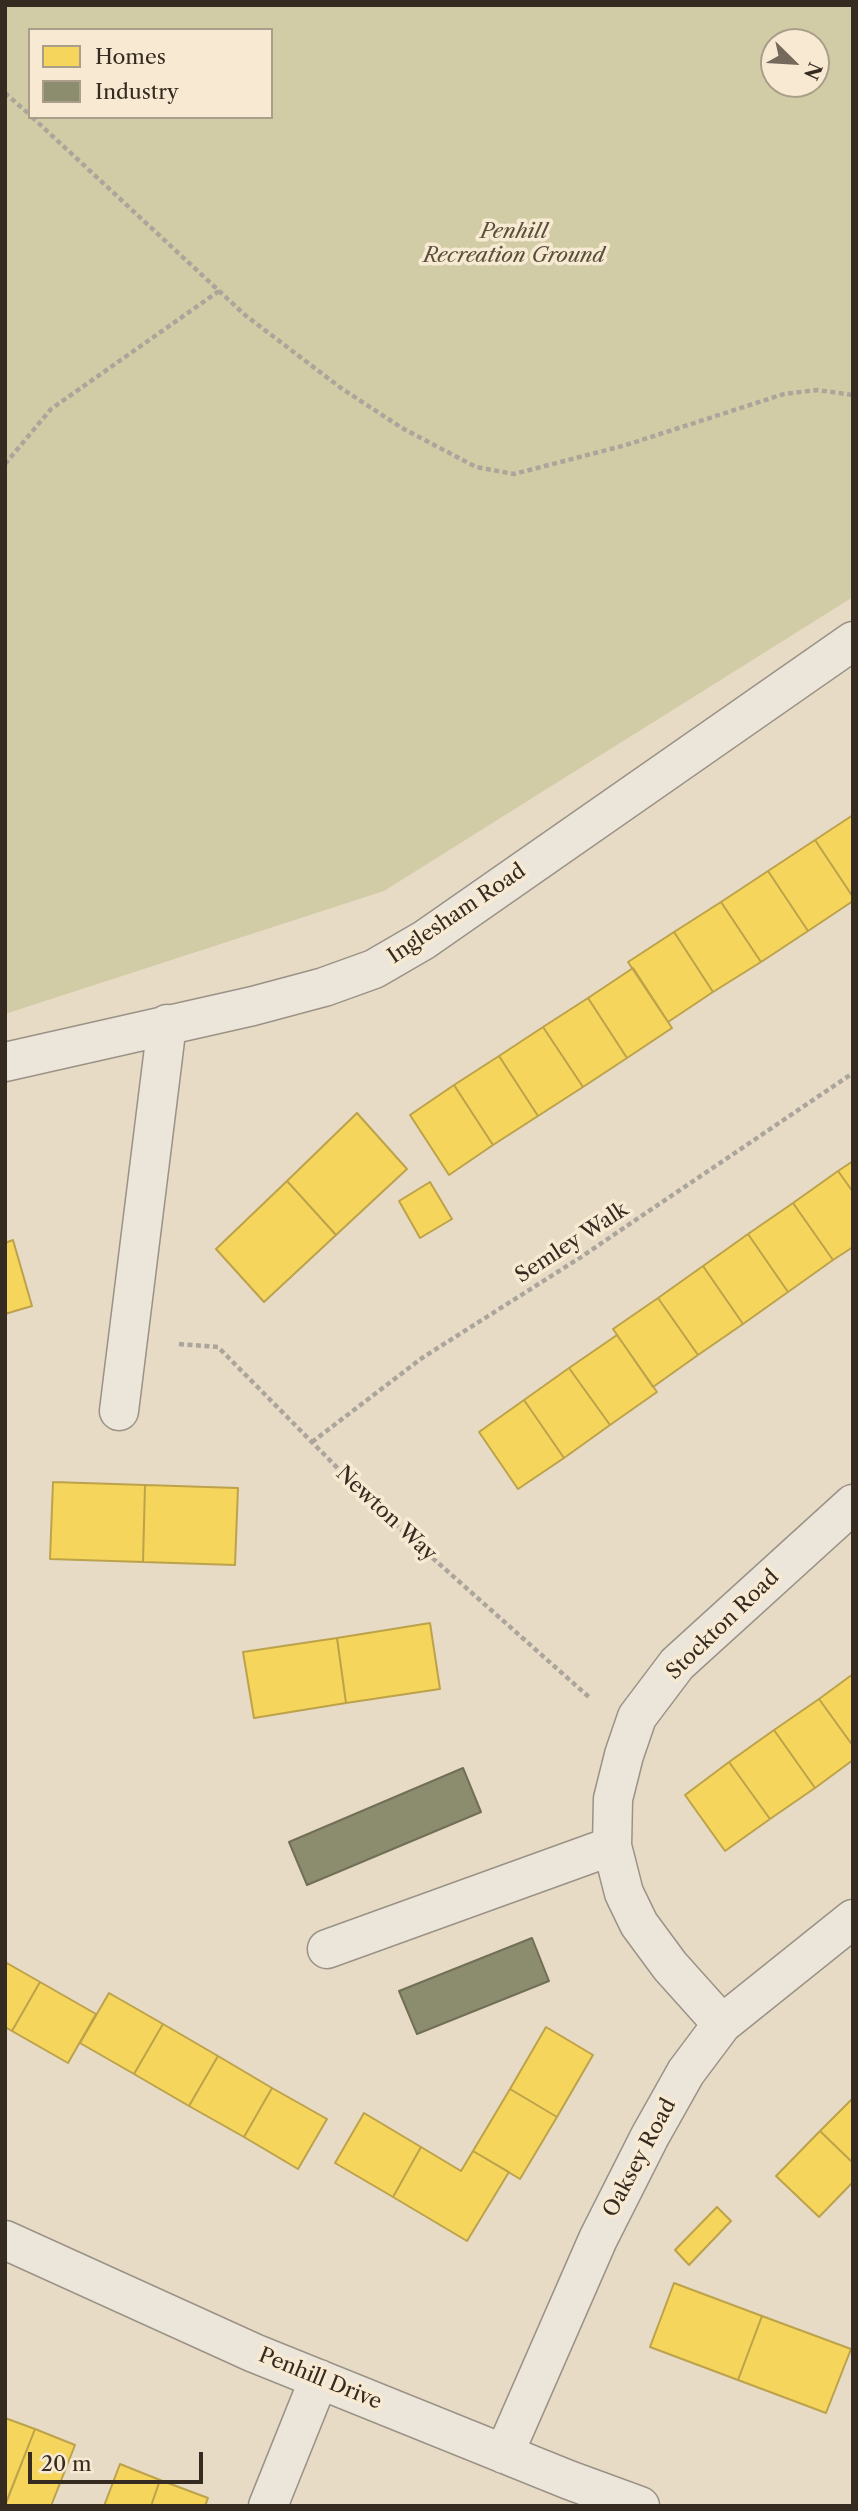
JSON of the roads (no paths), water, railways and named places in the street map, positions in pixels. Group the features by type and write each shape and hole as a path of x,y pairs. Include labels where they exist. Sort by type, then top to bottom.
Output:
{"street":[{"name":"Inglesham Road","path":"5,1062 253,1006 324,987 374,969 424,940 853,641"},
{"path":"119,1412 167,1024"},
{"name":"Stockton Road","path":"723,2024 670,1966 639,1924 624,1893 612,1846 613,1799 624,1755 637,1717 677,1664 853,1504"},
{"path":"327,1949 612,1846"},
{"name":"Oaksey Road","path":"504,2454 598,2239 686,2072 723,2024 853,1919"},
{"name":"Penhill Drive","path":"5,2240 319,2379 640,2506"},
{"path":"268,2506 319,2379"}],"park label":[{"name":"Penhill Recreation Ground","path":"514,244"}]}
